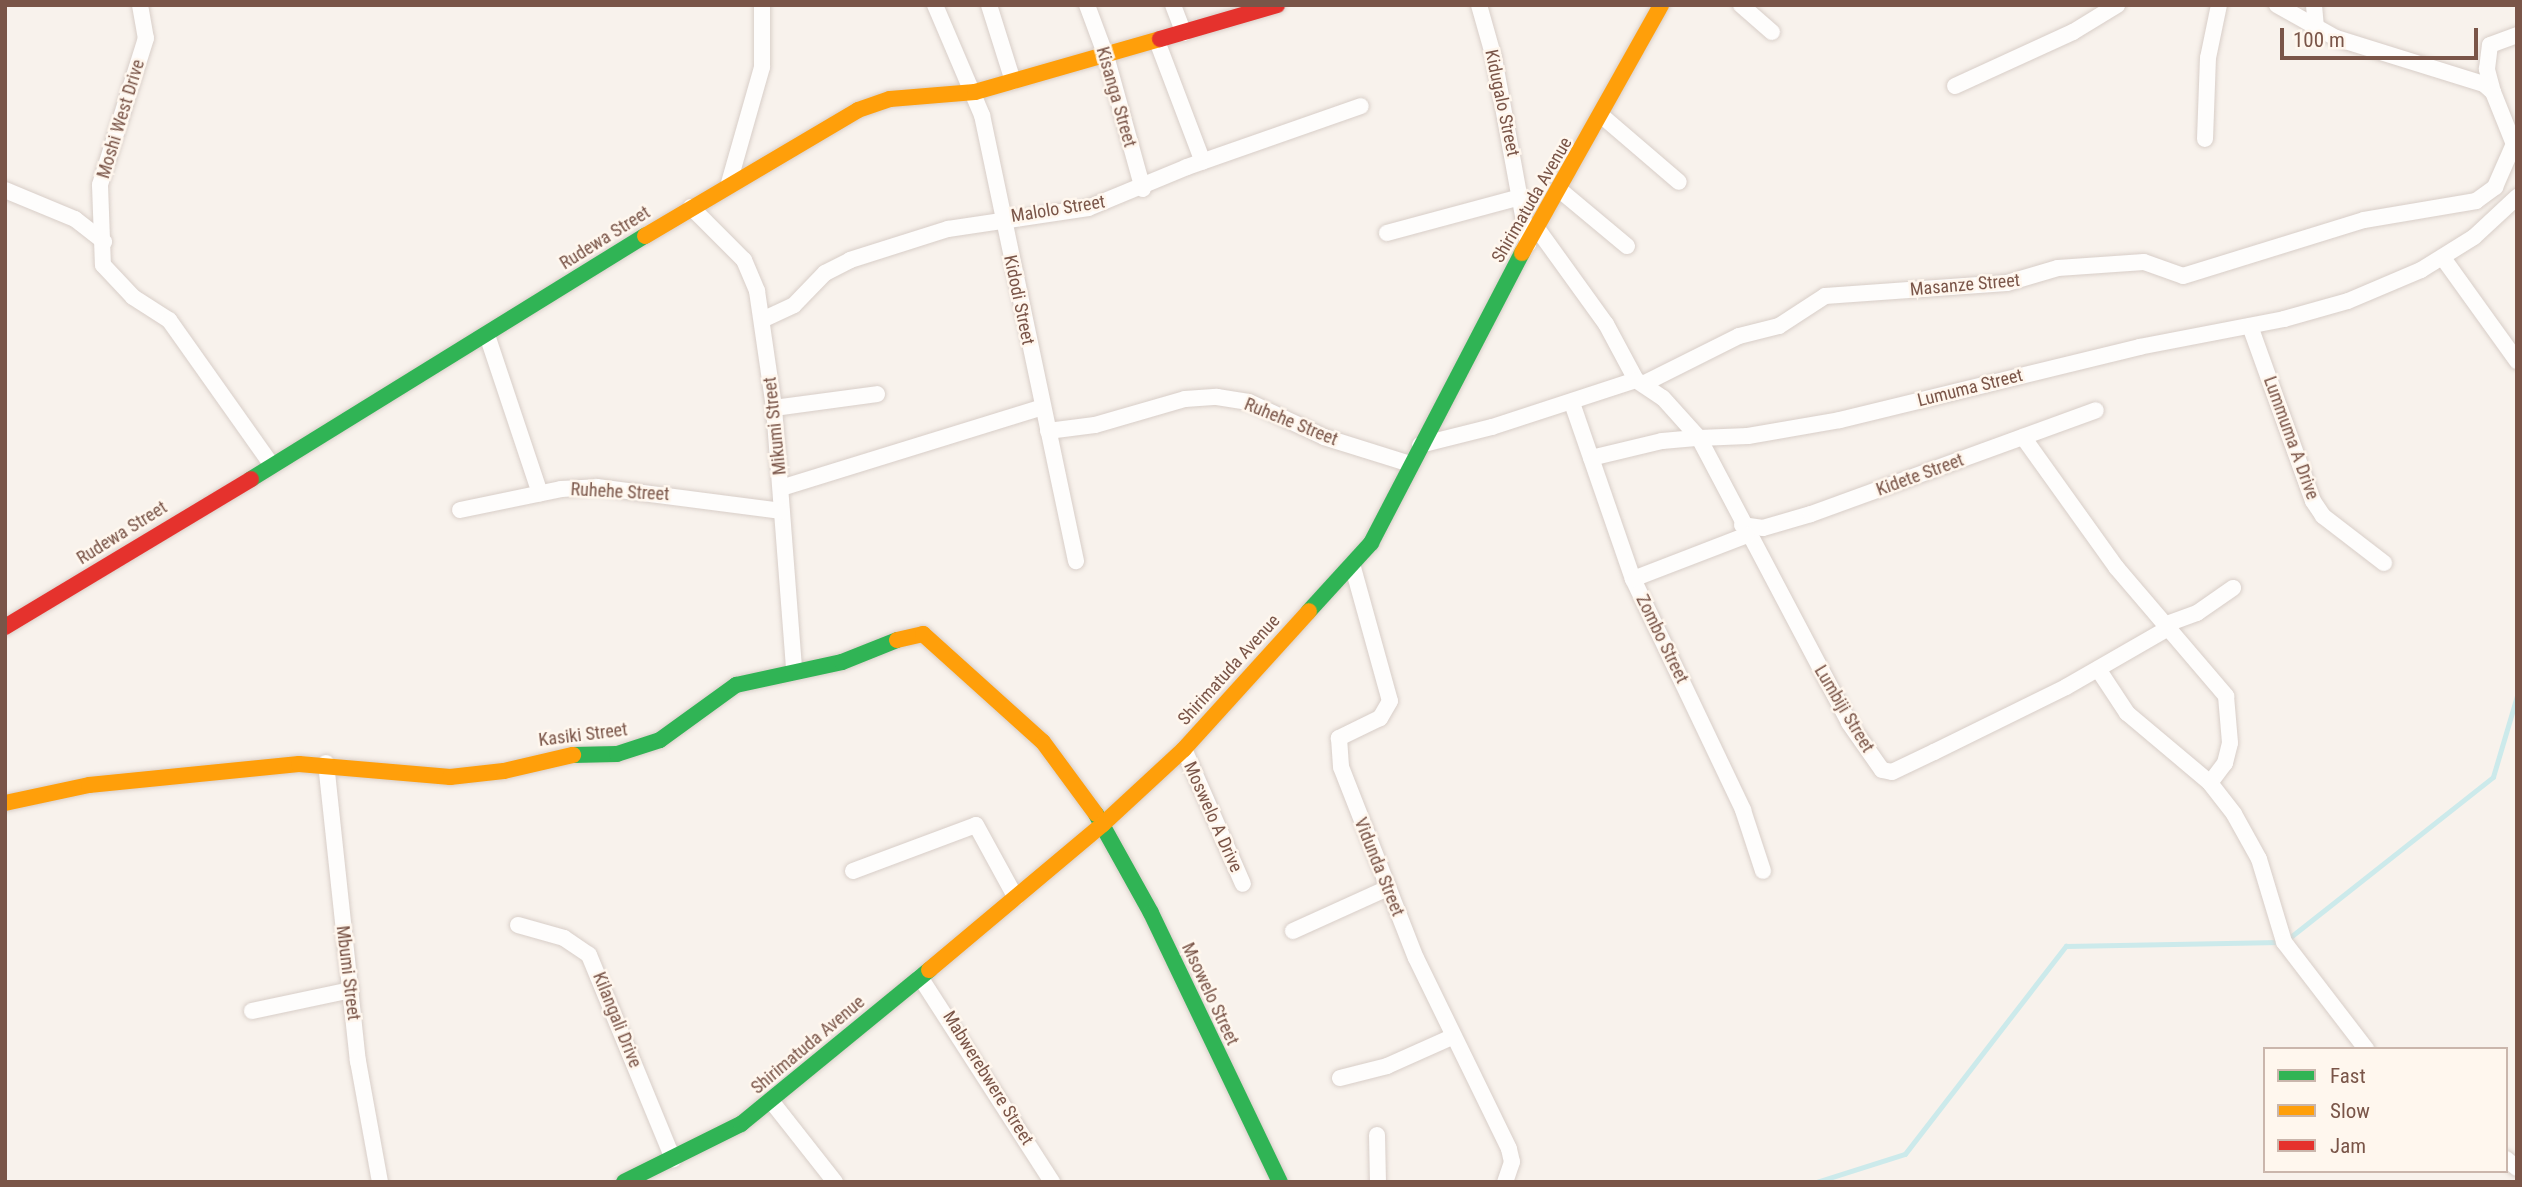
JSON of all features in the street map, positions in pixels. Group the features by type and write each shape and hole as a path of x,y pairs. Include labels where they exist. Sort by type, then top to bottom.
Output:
{"street":[{"name":"Moshi West Drive","path":"140,5 146,24 143,50 100,185 107,271 133,297 169,320 271,464"},
{"path":"729,183 762,67 762,5"},
{"name":"Kidodi Street","path":"935,5 975,92 1076,561"},
{"path":"989,5 1013,81"},
{"name":"Kisanga Street","path":"1087,5 1106,56 1143,189"},
{"path":"1173,5 1184,33"},
{"name":"Rudewa Street","path":"5,627 486,335 729,183 872,103 975,92 1277,5"},
{"name":"Kidugalo Street","path":"1479,5 1494,58 1528,244"},
{"name":"Shirimatuda Avenue","path":"624,1182 741,1124 772,1102 1016,898 1103,824 1184,749 1352,564 1371,542 1536,227 1561,191 1661,5"},
{"path":"1741,5 1772,32"},
{"path":"1955,86 2073,32 2117,5"},
{"path":"2205,139 2208,58 2220,5"},
{"path":"2277,5 2336,38 2471,76 2493,92"},
{"path":"2314,5 2316,28"},
{"path":"2515,149 2487,69 2490,46 2517,35"},
{"path":"1157,41 1203,162"},
{"name":"Malolo Street","path":"762,320 794,304 825,273 850,260 907,240 1003,218 1088,208 1143,189 1203,162 1362,106"},
{"path":"1602,116 1679,182"},
{"name":"Masanze Street","path":"1640,382 1739,336 1779,326 1825,296 2007,283 2058,268 2144,262 2183,276 2364,220 2476,201 2495,187 2515,149"},
{"path":"5,190 75,219 104,242"},
{"path":"1561,191 1627,246"},
{"path":"1387,233 1520,197"},
{"name":"Lumuma Street","path":"1591,458 1662,441 1748,436 1802,428 2077,361 2250,326 2336,305 2443,258 2474,237 2517,197"},
{"name":"Mikumi Street","path":"691,207 744,260 762,320 774,408 794,670"},
{"path":"1536,227 1606,324 1640,382 1699,438"},
{"path":"2443,258 2517,361"},
{"name":"Lummuma A Drive","path":"2250,326 2313,501 2323,516 2384,563"},
{"path":"486,335 540,493"},
{"path":"1420,445 1640,382"},
{"path":"774,408 877,394"},
{"name":"Ruhehe Street","path":"1048,431 1095,425 1185,399 1217,397 1249,402 1324,437 1410,464"},
{"name":"Zombo Street","path":"1572,403 1633,579 1743,810 1763,871"},
{"path":"781,488 1042,407"},
{"name":"Kidete Street","path":"1744,530 1763,528 1811,514 2096,410"},
{"path":"2023,437 2096,542 2215,682 2230,708 2230,743 2225,763 2210,783"},
{"name":"Lumbiji Street","path":"1699,438 1744,530 1849,723 1882,770 1892,772 1904,767 2098,669 2166,627 2197,613 2233,588"},
{"name":"Ruhehe Street","path":"460,510 540,493 629,488 782,511"},
{"path":"1633,579 1744,530"},
{"name":"Vidunda Street","path":"1352,564 1390,701 1380,718 1349,729 1337,748 1352,802 1388,888 1508,1149 1512,1162 1505,1182"},
{"name":"Kasiki Street","path":"5,803 89,785 326,763 407,776 450,777 504,771 562,755 617,754 660,740 719,692 794,670 842,663 882,644 923,634 1043,742 1103,824"},
{"path":"2098,669 2127,712 2210,783 2252,839 2284,942 2364,1047"},
{"name":"Moswelo A Drive","path":"1184,749 1243,884"},
{"name":"Mbumi Street","path":"326,763 358,1061 380,1182"},
{"name":"Msowelo Street","path":"1103,824 1146,902 1280,1182"},
{"path":"853,871 976,825 1016,898"},
{"path":"1293,931 1388,888"},
{"name":"Kilangali Drive","path":"518,926 564,938 589,955 673,1159"},
{"name":"Mabwerebwere Street","path":"920,977 1052,1182"},
{"path":"252,1011 351,990"},
{"path":"1340,1078 1387,1066 1454,1036"},
{"path":"772,1102 835,1182"},
{"path":"1377,1135 1378,1182"}],"waterway":[{"path":"2288,939 2493,777 2517,696"},
{"path":"1817,1182 1905,1154 2066,946 2280,942"}],"traffic: fast":[{"path":"251,479 645,236"},
{"path":"1309,611 1371,543 1522,253"},
{"path":"573,755 617,754 660,740 736,685 842,662 897,640"},
{"path":"1096,814 1151,913 1280,1182"},
{"path":"624,1182 741,1124 929,970"}],"traffic: slow":[{"path":"1522,253 1661,5"},
{"path":"645,236 858,110 890,99 975,92 1160,39"},
{"path":"929,970 1103,824 1184,749 1309,611"},
{"path":"897,640 923,634 1043,742 1096,814"},
{"path":"5,803 89,785 299,764 450,777 504,771 573,755"}],"traffic: jam":[{"path":"1160,39 1277,5"},
{"path":"5,627 251,479"}]}
